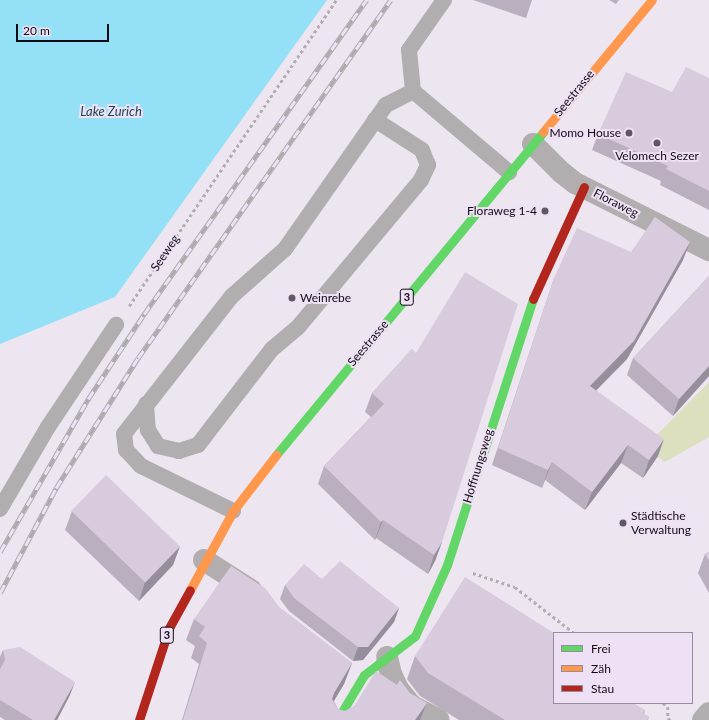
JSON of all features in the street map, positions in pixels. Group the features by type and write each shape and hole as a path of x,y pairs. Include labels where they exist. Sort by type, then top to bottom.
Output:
{"main road":[{"name":"Seestrasse","path":"139,720 170,628 204,560 233,511 283,446 652,0"},
{"name":"Hoffnungsweg","path":"337,720 364,675 415,636 447,565 518,341 536,291 584,187"}],"street":[{"name":"Floraweg","path":"533,144 560,172 584,187 709,250"},
{"path":"204,560 266,600"},
{"path":"387,657 391,674 398,689 412,706 438,720"},
{"path":"342,668 348,673 364,675"},
{"path":"703,720 709,713"}],"lane":[{"path":"444,0 409,50 413,91 509,172"},
{"path":"233,511 141,466 126,450 124,434 146,404 167,383 232,296 285,249 386,105 413,91"},
{"path":"146,404 148,430 158,446 179,451 198,444 272,348 299,326 420,180 428,165 422,150 375,120"},
{"path":"0,510 48,427 116,325"}],"path":[{"name":"Seeweg","path":"116,325 336,0"},
{"path":"467,571 516,586 573,632"},
{"path":"664,704 668,707 668,718 670,720"}],"green space":[{"path":"709,382 709,437 665,462 645,447"}],"water":[{"name":"Lake Zurich","path":"0,0 327,0 115,297 0,344"}],"building":[{"path":"686,67 709,78 709,191 666,169 668,166 598,134 626,72 672,92"},
{"path":"655,217 690,242 634,341 590,386 664,439 649,460 628,445 592,492 552,462 548,470 498,448 554,278 577,228 631,252"},
{"path":"465,272 518,304 442,542 434,555 383,520 381,522 324,466 384,404 372,393 412,349 416,353"},
{"path":"709,276 709,366 679,399 633,358"},
{"path":"106,475 180,547 145,583 71,511"},
{"path":"709,552 709,561 705,554"},
{"path":"340,561 399,608 368,647 358,647 294,598 285,585 304,564 322,579"},
{"path":"231,566 265,588 280,608 352,663 332,699 338,709 345,711 355,705 376,671 397,685 400,680 410,693 427,703 415,720 183,720 207,643 199,636 205,627 194,619"},
{"path":"465,577 553,632 553,704 635,704 645,710 643,713 649,717 647,720 505,720 428,673 415,656"},
{"path":"20,647 75,682 54,720 33,720 0,700 0,669 5,660 3,650"}],"railway":[{"path":"0,552 88,399 144,314 366,0"},
{"path":"0,593 56,488 138,358 391,0"}],"traffic: fast":[{"path":"276,455 543,132"},
{"path":"337,720 364,675 415,636 447,565 533,299"}],"traffic: slow":[{"path":"543,132 652,0"},
{"path":"190,590 233,511 276,455"}],"traffic: jam":[{"path":"533,299 584,187"},
{"path":"139,720 169,628 190,590"}],"place":[{"name":"Momo House","path":"629,133"},
{"name":"Velomech Sezer","path":"657,143"},
{"name":"Floraweg 1-4","path":"545,211"},
{"name":"Weinrebe","path":"292,298"},
{"name":"Städtische Verwaltung","path":"623,523"}]}
